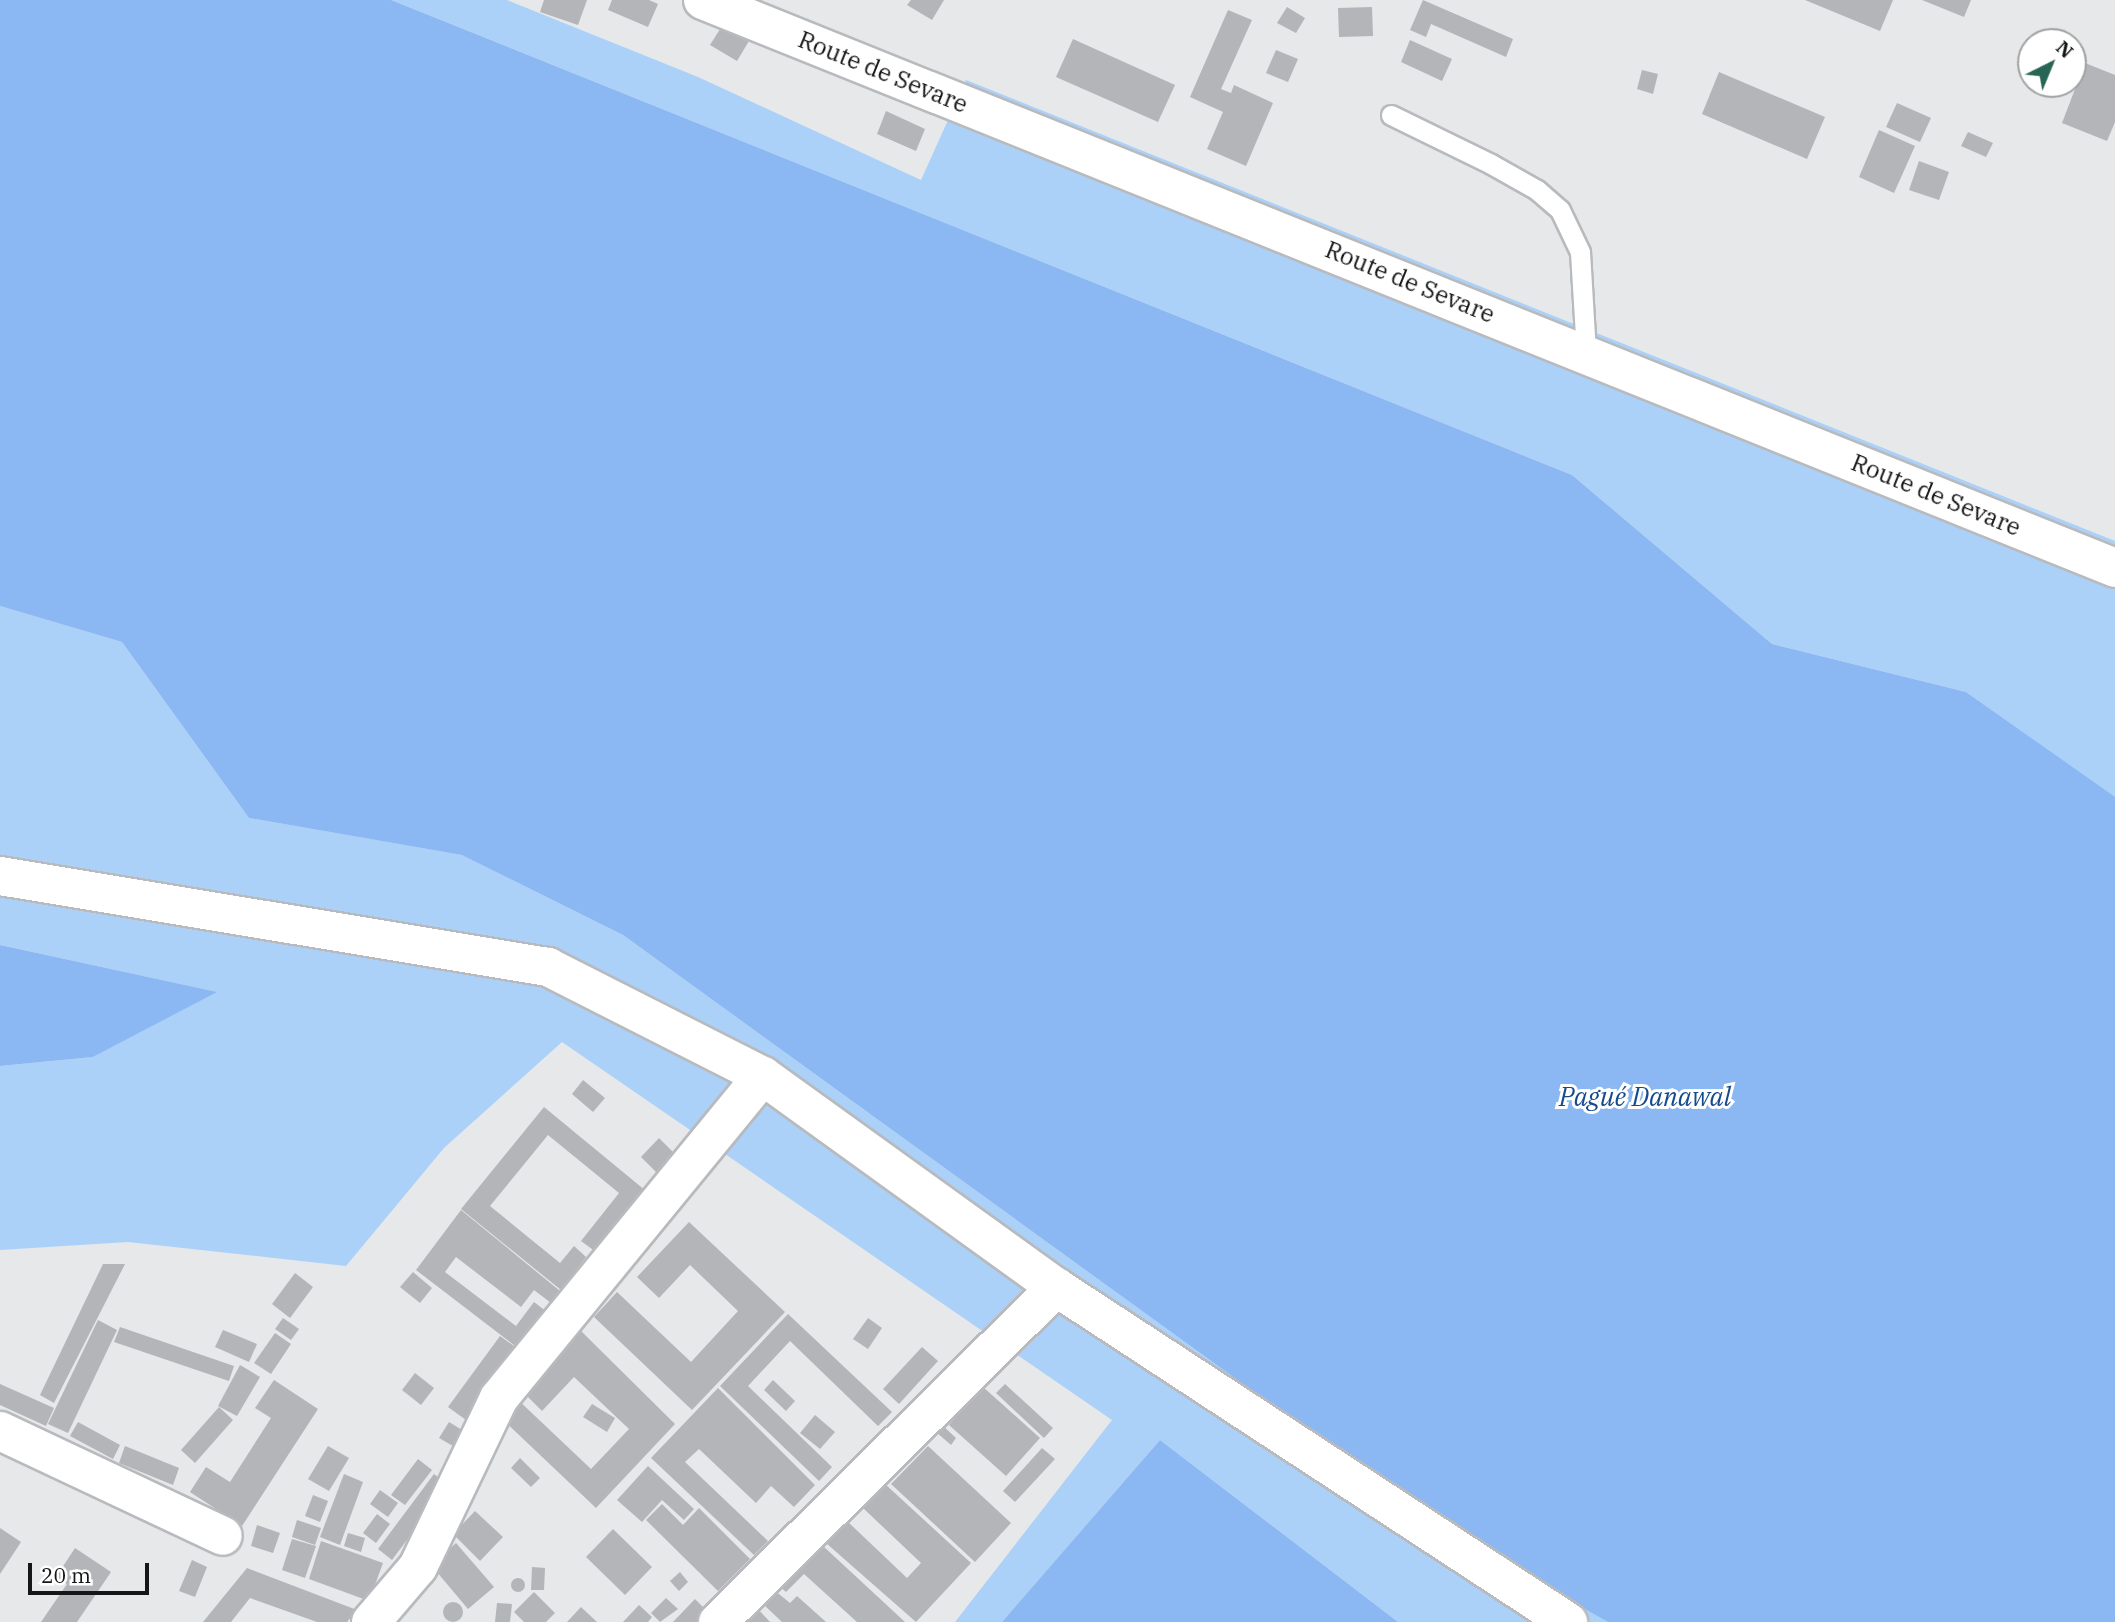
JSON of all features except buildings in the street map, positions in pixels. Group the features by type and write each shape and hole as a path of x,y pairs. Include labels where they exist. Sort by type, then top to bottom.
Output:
{"street":[{"name":"Route de Sevare","path":"707,1 2115,568"},
{"path":"0,876 548,967 763,1076 1056,1287 1569,1622"},
{"path":"371,1622 418,1567 499,1398 763,1076"},
{"path":"718,1622 1056,1287"},
{"path":"0,1431 223,1536"}],"lane":[{"path":"1391,115 1491,164 1537,190 1560,210 1580,252 1586,353"}],"shaded area":[{"path":"391,0 507,0 698,77 921,180 966,80 2115,541 2115,798 1966,692 1772,644 1572,475"},
{"path":"0,606 122,642 249,818 463,855 623,935 1450,1534 1608,1622 1398,1622 1160,1440 1002,1622 955,1622 1112,1420 562,1042 444,1148 346,1266 128,1242 0,1250 0,1066 93,1057 216,992 0,945"}],"water":[{"name":"Pagué Danawal","path":"0,0 391,0 1572,475 1772,644 1966,692 2115,797 2115,1622 1608,1622 1450,1534 623,935 462,855 249,818 122,642 0,606"},
{"path":"0,945 217,992 93,1057 0,1066"},
{"path":"1160,1440 1398,1622 1002,1622"}]}
